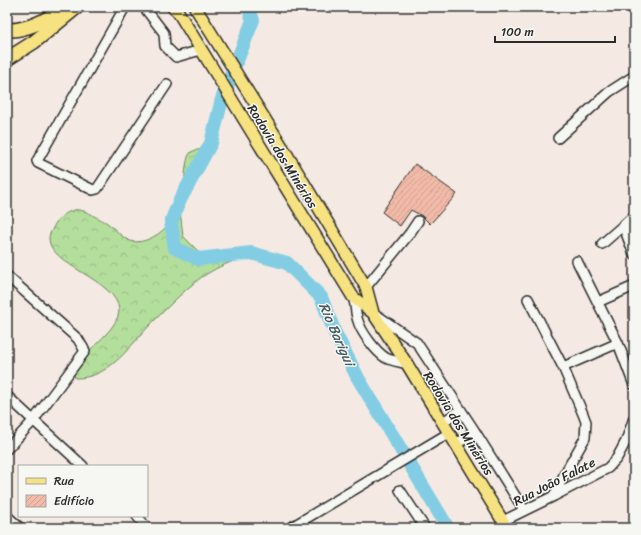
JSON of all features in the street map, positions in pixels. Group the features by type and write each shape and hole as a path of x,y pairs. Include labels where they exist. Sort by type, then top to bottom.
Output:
{"highway":[{"path":"7,30 32,26 58,12 62,7"},
{"path":"7,59 34,42 77,7"}],"main road":[{"name":"Rodovia dos Minérios","path":"195,7 366,287 374,313 505,524"},
{"name":"Rodovia dos Minérios","path":"175,8 353,297 374,313"}],"street":[{"path":"125,7 38,163 93,190 97,189 167,84"},
{"path":"144,7 164,33 165,46 176,58 201,50"},
{"path":"558,138 609,92 634,76"},
{"path":"602,244 634,216"},
{"path":"366,287 418,221"},
{"path":"623,225 634,254"},
{"path":"577,261 618,343 634,385"},
{"path":"7,276 78,339 85,351 33,421 7,449"},
{"path":"598,302 634,286"},
{"path":"353,297 358,323 363,333 378,352 386,358 407,364"},
{"path":"528,299 563,367 586,422 585,438 566,471 554,496"},
{"path":"374,313 417,343 524,510"},
{"path":"563,367 618,343"},
{"path":"7,396 82,465"},
{"path":"443,422 461,410"},
{"name":"Rua João Falate","path":"505,524 524,510 601,472 613,463 626,441 634,418"},
{"path":"455,443 466,439 474,430"},
{"path":"290,528 449,433"},
{"path":"400,490 425,528"},
{"path":"7,516 20,528"},
{"path":"138,517 147,528"}],"green space":[{"path":"203,149 213,152 180,210 183,236 203,256 256,250 260,252 211,271 199,279 175,300 109,367 99,373 87,377 75,378 73,372 79,362 109,331 118,317 119,310 115,299 107,290 96,281 70,265 52,248 49,236 55,224 61,217 71,211 78,210 89,213 104,221 122,236 133,242 143,241 154,237 170,223 180,208 188,156 192,151"}],"building":[{"path":"415,164 457,194 430,224 422,216 411,210 400,226 382,212"}],"waterway":[{"name":"Rio Barigui","path":"248,7 253,20 222,99 211,143 180,200 171,222 175,248 198,259 251,253 287,263 321,297 335,333 358,378 448,528"}]}
